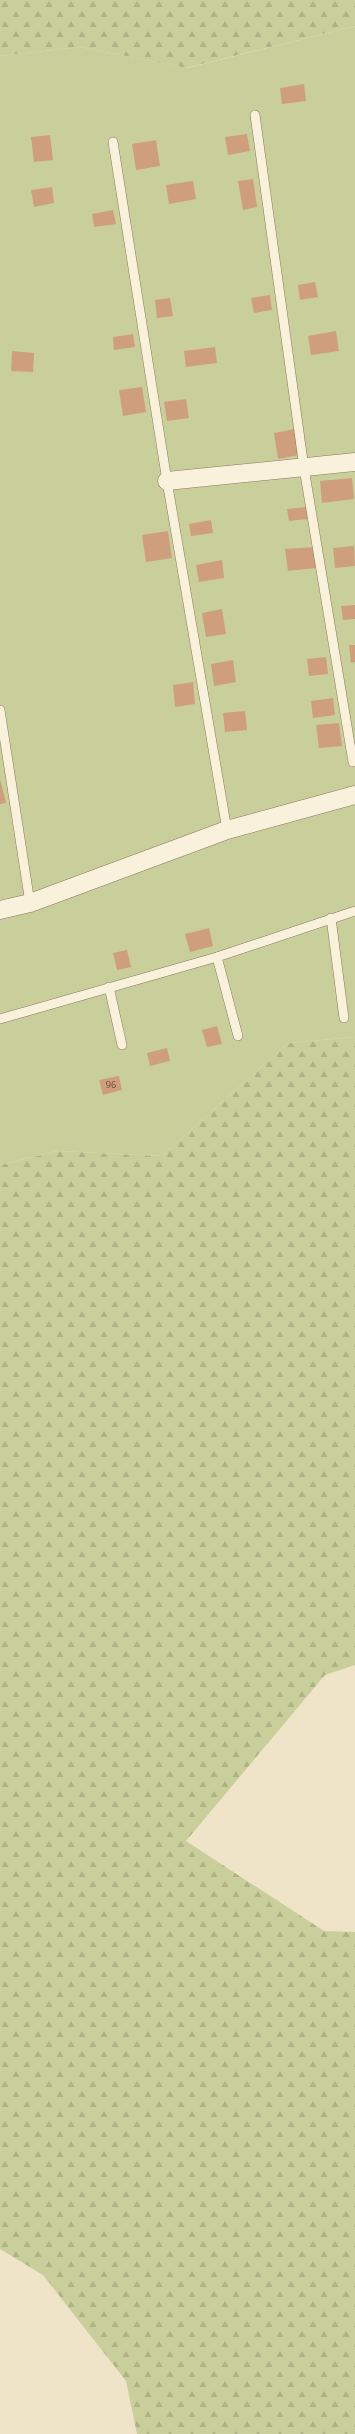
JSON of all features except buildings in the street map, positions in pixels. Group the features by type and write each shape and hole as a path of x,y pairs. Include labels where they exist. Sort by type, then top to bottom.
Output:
{"street":[{"path":"166,482 355,462"},
{"path":"0,910 30,903 227,830 355,795"}],"lane":[{"path":"255,115 304,468 353,762"},
{"path":"113,142 166,482 227,830"},
{"path":"0,710 30,903"},
{"path":"0,1019 217,957 355,911"},
{"path":"331,918 344,1018"},
{"path":"217,957 238,1036"},
{"path":"109,987 122,1044"}],"green space":[{"path":"0,0 355,0 355,26 186,68 80,47 0,56"},
{"path":"355,26 355,1037 288,1043 162,1156 57,1151 0,1165 0,56 80,47 187,68"},
{"path":"355,1037 355,1665 325,1675 186,1841 324,1931 355,1932 355,2434 137,2434 126,2381 43,2275 0,2249 0,1165 57,1151 162,1156 288,1043"}]}
